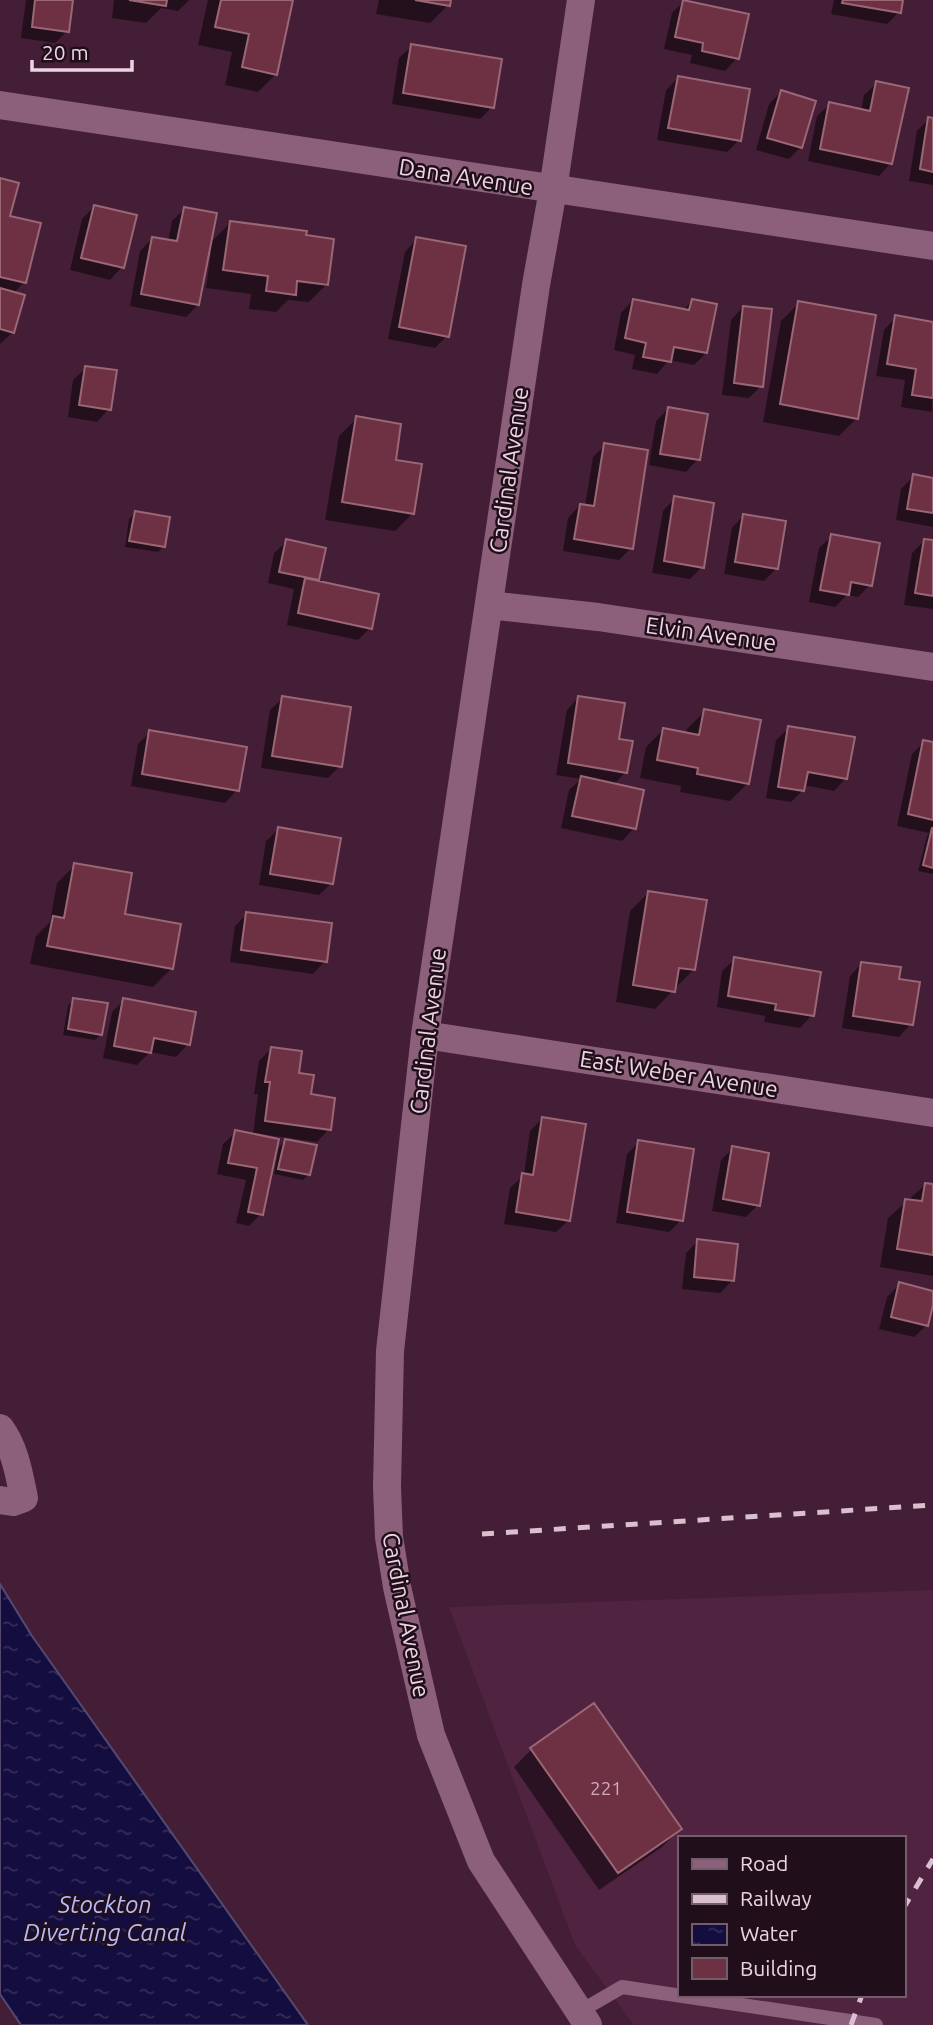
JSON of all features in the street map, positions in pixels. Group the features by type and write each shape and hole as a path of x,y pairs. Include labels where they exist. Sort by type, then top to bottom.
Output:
{"street":[{"name":"Cardinal Avenue","path":"581,0 425,1035 390,1351 387,1488 389,1537 400,1601 431,1735 481,1861 584,2018"},
{"name":"Dana Avenue","path":"0,105 933,246"},
{"name":"Elvin Avenue","path":"489,605 598,617 933,667"},
{"name":"East Weber Avenue","path":"425,1035 933,1113"},
{"path":"0,1428 8,1438 19,1470 24,1498 13,1502 0,1500"}],"lane":[{"path":"584,2018 622,1987 678,1995"},
{"path":"689,1997 876,2025"}],"shaded area":[{"path":"933,1590 933,2025 634,2025 575,1945 449,1607"}],"water":[{"name":"Stockton Diverting Canal","path":"0,1584 32,1636 308,2025 21,2025 0,1994"}],"building":[{"path":"35,0 73,0 69,32 32,27"},
{"path":"129,0 167,0 166,6"},
{"path":"221,0 293,0 277,75 242,67 249,34 215,27"},
{"path":"415,0 451,0 450,6"},
{"path":"683,0 749,14 739,59 702,51 703,43 675,37"},
{"path":"843,0 903,0 901,13 842,3"},
{"path":"411,44 502,59 494,108 403,93"},
{"path":"678,76 750,89 741,141 668,128"},
{"path":"876,81 909,88 892,164 820,149 829,102 870,111"},
{"path":"781,90 816,101 802,148 767,138"},
{"path":"928,117 933,118 933,172 920,169"},
{"path":"0,178 19,183 10,216 41,223 26,283 0,277"},
{"path":"94,205 137,215 124,268 81,258"},
{"path":"184,207 217,213 199,305 141,294 152,237 177,241"},
{"path":"230,221 307,231 306,235 334,239 328,285 297,281 296,295 266,291 268,276 223,270"},
{"path":"416,237 466,246 449,337 399,327"},
{"path":"0,288 25,295 14,333 0,329"},
{"path":"633,299 689,310 692,299 717,304 707,353 674,347 671,362 643,357 646,343 625,338"},
{"path":"798,301 876,315 858,419 780,404"},
{"path":"743,306 772,309 763,387 734,383"},
{"path":"895,315 933,322 933,398 912,395 916,369 887,364"},
{"path":"85,366 117,370 111,410 79,405"},
{"path":"668,407 708,414 700,460 660,454"},
{"path":"356,416 401,424 396,460 422,464 414,514 342,502"},
{"path":"604,443 648,450 633,549 574,539 580,504 594,506"},
{"path":"913,474 933,478 933,513 907,509"},
{"path":"674,496 714,503 704,568 664,561"},
{"path":"135,511 170,517 165,547 129,541"},
{"path":"743,514 786,521 778,569 735,562"},
{"path":"831,534 880,543 872,586 851,582 849,595 820,590"},
{"path":"286,539 326,548 319,580 279,572"},
{"path":"924,539 933,540 933,596 915,593"},
{"path":"305,578 379,594 372,629 298,613"},
{"path":"282,696 351,707 342,767 272,756"},
{"path":"578,696 625,703 619,739 633,741 627,773 568,763"},
{"path":"704,709 761,720 749,784 697,774 698,768 657,760 663,728 699,735"},
{"path":"788,726 855,737 847,779 808,772 804,791 778,787"},
{"path":"149,730 247,747 239,791 142,774"},
{"path":"923,740 933,742 933,820 908,814"},
{"path":"581,776 644,790 636,829 572,816"},
{"path":"278,827 341,838 333,884 270,874"},
{"path":"933,828 933,868 923,865"},
{"path":"74,863 132,873 125,914 181,924 173,969 47,946 53,916 64,918"},
{"path":"648,891 707,900 695,970 679,968 675,992 633,985"},
{"path":"246,912 332,923 327,962 241,950"},
{"path":"734,957 821,972 814,1016 775,1010 776,1004 728,996"},
{"path":"861,962 901,967 899,979 920,982 913,1025 853,1016"},
{"path":"73,998 108,1003 102,1035 68,1029"},
{"path":"123,998 196,1012 190,1045 154,1038 151,1053 114,1046"},
{"path":"271,1047 302,1051 299,1073 314,1075 311,1094 335,1098 331,1130 265,1121 270,1082 265,1082"},
{"path":"542,1117 586,1124 570,1221 516,1212 522,1173 533,1175"},
{"path":"235,1130 279,1139 263,1215 248,1212 257,1168 228,1163"},
{"path":"285,1139 317,1145 310,1175 278,1169"},
{"path":"638,1140 694,1149 683,1221 627,1212"},
{"path":"732,1146 769,1153 760,1206 723,1199"},
{"path":"925,1183 933,1184 933,1255 897,1249 905,1199 922,1201"},
{"path":"697,1239 738,1244 734,1281 694,1277"},
{"path":"899,1282 933,1291 928,1326 891,1317"},
{"path":"594,1703 682,1829 618,1873 530,1748"}],"railway":[{"path":"482,1534 933,1505"},
{"path":"905,1906 933,1859"},
{"path":"851,2025 861,1997"}]}
